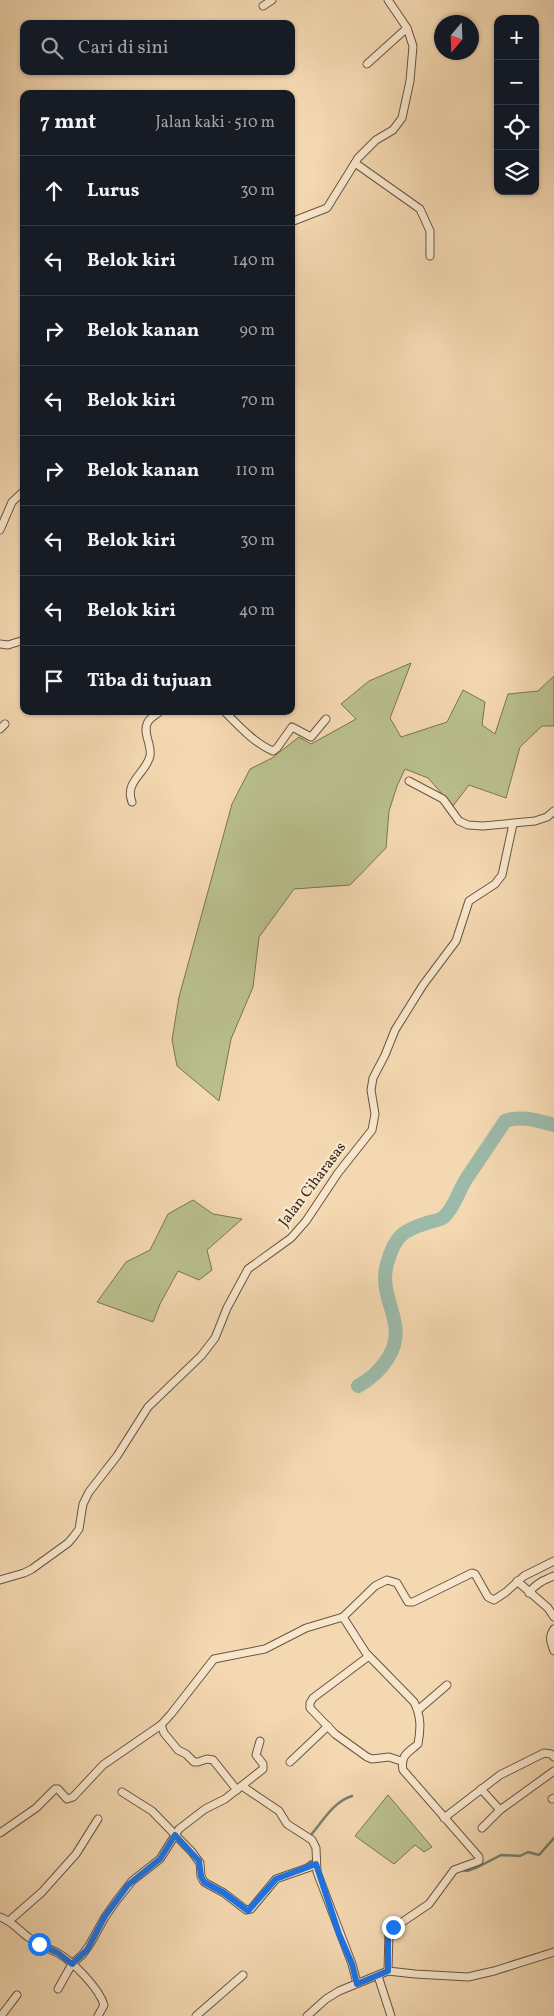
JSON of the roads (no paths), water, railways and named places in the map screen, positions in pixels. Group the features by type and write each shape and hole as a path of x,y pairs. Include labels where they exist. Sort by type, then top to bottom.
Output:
{"street":[{"path":"263,6 272,0"},
{"path":"295,220 327,208 355,163 376,140 393,130 402,118 414,54 407,28 388,0"},
{"path":"367,64 407,28"},
{"path":"355,163 420,209 430,231 430,256"},
{"path":"0,530 12,502 20,495"},
{"path":"0,644 8,646 20,642"},
{"path":"132,802 130,796 131,788 150,756 146,729 147,723 154,715"},
{"path":"228,715 248,734 273,751 292,727 311,737 326,719"},
{"path":"409,781 443,799 460,822 473,826 542,820 554,811"},
{"name":"Jalan Ciharasas","path":"0,1580 24,1574 68,1543 74,1536 79,1529 83,1504 89,1492 117,1456 148,1407 201,1356 215,1338 227,1308 248,1269 291,1238 306,1221 338,1173 369,1134 374,1122 374,1105 371,1090 373,1078 395,1030 423,985 456,941 469,901 495,884 502,875 512,824"},
{"path":"0,1833 36,1808 55,1789 58,1789 67,1800 73,1797 102,1765 161,1725 214,1659 265,1649 306,1628 343,1617 375,1586 387,1580 397,1582 408,1602 413,1602 475,1574 488,1597 494,1600 506,1592 517,1580 538,1568 554,1562"},
{"path":"529,1593 539,1583 554,1576"},
{"path":"517,1580 529,1593 548,1608 554,1617"},
{"path":"343,1617 369,1656 414,1702 418,1710 421,1724 418,1744 401,1762 403,1770 479,1856 479,1861 454,1870 429,1904 389,1931 388,1971"},
{"path":"554,1629 550,1635 554,1651"},
{"path":"369,1656 313,1698 310,1708 354,1749 372,1759 389,1757 401,1762"},
{"path":"418,1710 447,1685"},
{"path":"161,1725 164,1733 178,1750 186,1754 194,1762 208,1759 213,1760 239,1788 279,1811 290,1826 309,1837 316,1848 316,1864 339,1934 352,1964 357,1984"},
{"path":"290,1762 328,1726"},
{"path":"58,1990 72,1964 87,1950 105,1916 128,1885 160,1859 183,1826 205,1809 225,1799 262,1769 263,1764 256,1755 260,1741"},
{"path":"444,1818 500,1775 540,1754 549,1753 554,1757"},
{"path":"482,1828 500,1810 554,1771"},
{"path":"481,1788 500,1810"},
{"path":"122,1792 142,1804 199,1861 201,1876 204,1882 224,1893 248,1911 276,1879 316,1864"},
{"path":"10,1920 42,1892 76,1854 98,1818"},
{"path":"0,1917 10,1920 25,1936 58,1953 72,1964 101,1997 104,2005 100,2015"},
{"path":"307,2016 326,1999 388,1971 468,1977 554,1952"},
{"path":"196,2016 244,1976"},
{"path":"378,1976 391,2016"},
{"path":"1,2016 17,1995"}],"waterway":[{"path":"358,1386 378,1371 394,1346 395,1323 386,1289 385,1277 390,1254 397,1240 401,1235 413,1228 444,1217 465,1181 505,1121 511,1119 536,1120 554,1125"},
{"path":"310,1836 334,1807 352,1796"},
{"path":"462,1870 467,1871 478,1867 501,1855 520,1856 528,1852 539,1855 554,1838"},
{"path":"306,1865 311,1861"}]}
